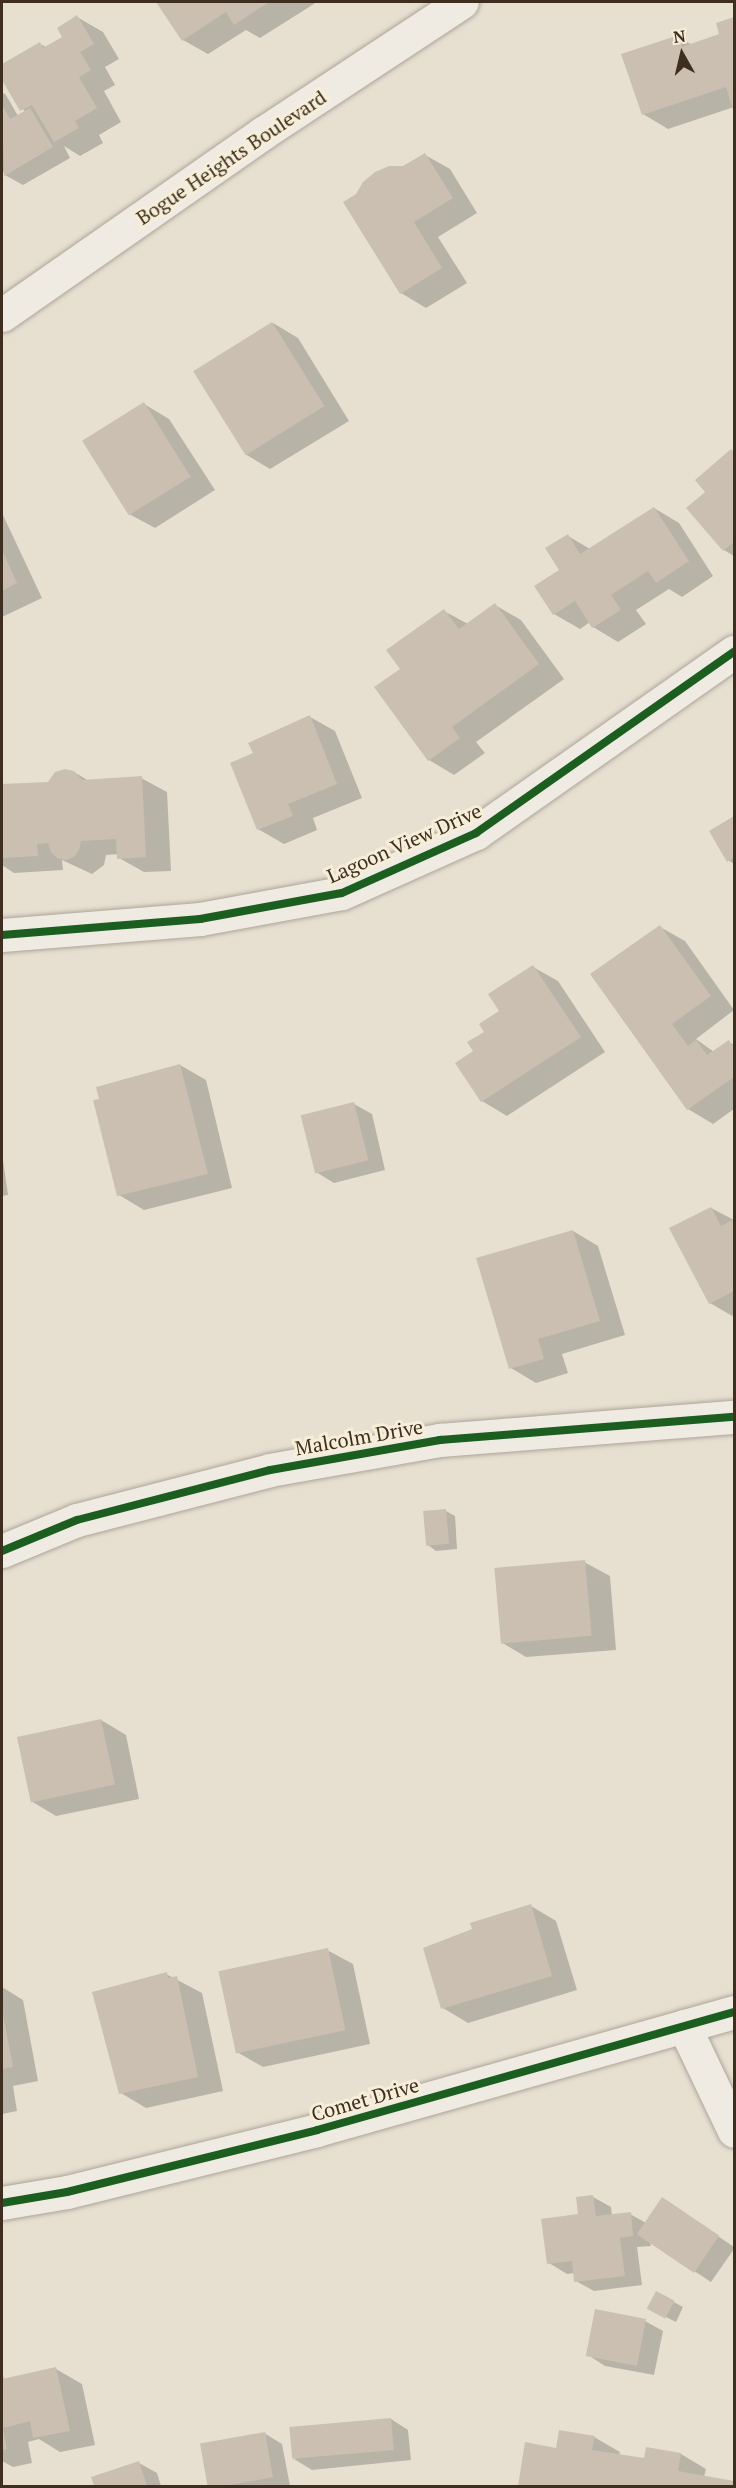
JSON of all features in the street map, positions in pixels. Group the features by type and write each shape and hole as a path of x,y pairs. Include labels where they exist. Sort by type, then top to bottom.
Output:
{"street":[{"name":"Bogue Heights Boulevard","path":"2,315 263,134 462,2"},
{"name":"Lagoon View Drive","path":"2,935 200,919 342,893 476,833 735,652"},
{"name":"Malcolm Drive","path":"2,1551 77,1520 270,1470 440,1440 735,1417"},
{"name":"Comet Drive","path":"2,2203 67,2192 317,2130 735,2012"},
{"path":"684,2026 735,2131"}],"building":[{"path":"156,2 269,2 234,25 226,12 182,41"},
{"path":"77,15 94,44 80,52 91,70 79,77 97,108 75,121 79,128 54,142 32,105 20,111 2,80 2,64 40,42 43,48 62,37 57,28"},
{"path":"734,17 734,113 726,87 642,115 621,54 679,35 682,47 719,34 716,23"},
{"path":"2,105 10,119 30,108 53,147 4,176"},
{"path":"425,153 453,198 414,222 442,268 400,294 343,202 356,194 363,182 375,172 389,166 403,166"},
{"path":"272,322 324,406 246,455 193,371"},
{"path":"144,402 191,477 129,515 82,441"},
{"path":"731,449 734,452 734,542 723,551 686,508 705,492 695,480"},
{"path":"654,507 689,561 656,583 648,571 611,595 621,610 592,628 575,601 553,615 534,586 559,570 545,548 568,534 580,554"},
{"path":"2,550 17,583 2,591"},
{"path":"495,603 539,664 452,727 460,738 428,761 374,687 400,669 386,650 444,609 459,629"},
{"path":"310,715 337,784 288,804 293,816 257,830 230,763 253,753 248,743"},
{"path":"65,769 74,771 82,780 142,776 146,857 117,859 116,839 81,841 74,857 66,860 57,858 51,852 48,843 37,844 38,856 2,858 2,784 48,782 55,772"},
{"path":"734,816 734,857 727,862 709,831"},
{"path":"660,925 711,996 672,1024 688,1046 696,1040 707,1055 729,1040 734,1048 734,1077 687,1110 590,974"},
{"path":"533,965 581,1037 481,1102 455,1063 473,1051 467,1042 484,1032 479,1024 499,1011 488,994"},
{"path":"180,1064 208,1174 117,1196 93,1100 99,1099 96,1087"},
{"path":"354,1102 369,1160 315,1174 301,1115"},
{"path":"711,1207 721,1226 734,1219 734,1291 709,1304 669,1228"},
{"path":"573,1230 600,1321 538,1339 544,1359 509,1369 476,1258"},
{"path":"446,1509 449,1544 426,1546 423,1511"},
{"path":"585,1560 592,1636 501,1644 494,1568"},
{"path":"101,1719 115,1785 31,1802 17,1737"},
{"path":"531,1904 552,1976 441,2009 423,1948 472,1929 470,1923"},
{"path":"328,1948 345,2030 236,2053 218,1971"},
{"path":"167,1972 168,1978 177,1976 198,2077 119,2094 92,1992"},
{"path":"2,2009 13,2067 2,2069"},
{"path":"593,2195 596,2216 631,2212 633,2236 620,2238 625,2276 574,2282 572,2261 547,2264 541,2219 578,2214 576,2197"},
{"path":"662,2197 719,2236 694,2273 637,2234"},
{"path":"656,2291 675,2301 665,2319 647,2309"},
{"path":"595,2309 646,2319 637,2366 586,2356"},
{"path":"56,2367 70,2431 33,2438 30,2421 3,2428 7,2449 2,2450 2,2379"},
{"path":"391,2418 394,2450 292,2459 289,2427"},
{"path":"559,2430 595,2436 592,2450 644,2458 646,2447 681,2453 678,2471 734,2481 734,2486 518,2486 525,2442 556,2448"},
{"path":"265,2432 273,2477 224,2486 208,2486 200,2443"},
{"path":"139,2461 147,2486 94,2486 91,2477"}],"cycle path":[{"path":"2,935 200,919 342,893 476,833 734,652"},
{"path":"2,1551 77,1520 270,1470 440,1440 734,1417"},
{"path":"2,2203 67,2192 317,2130 734,2012"}]}
